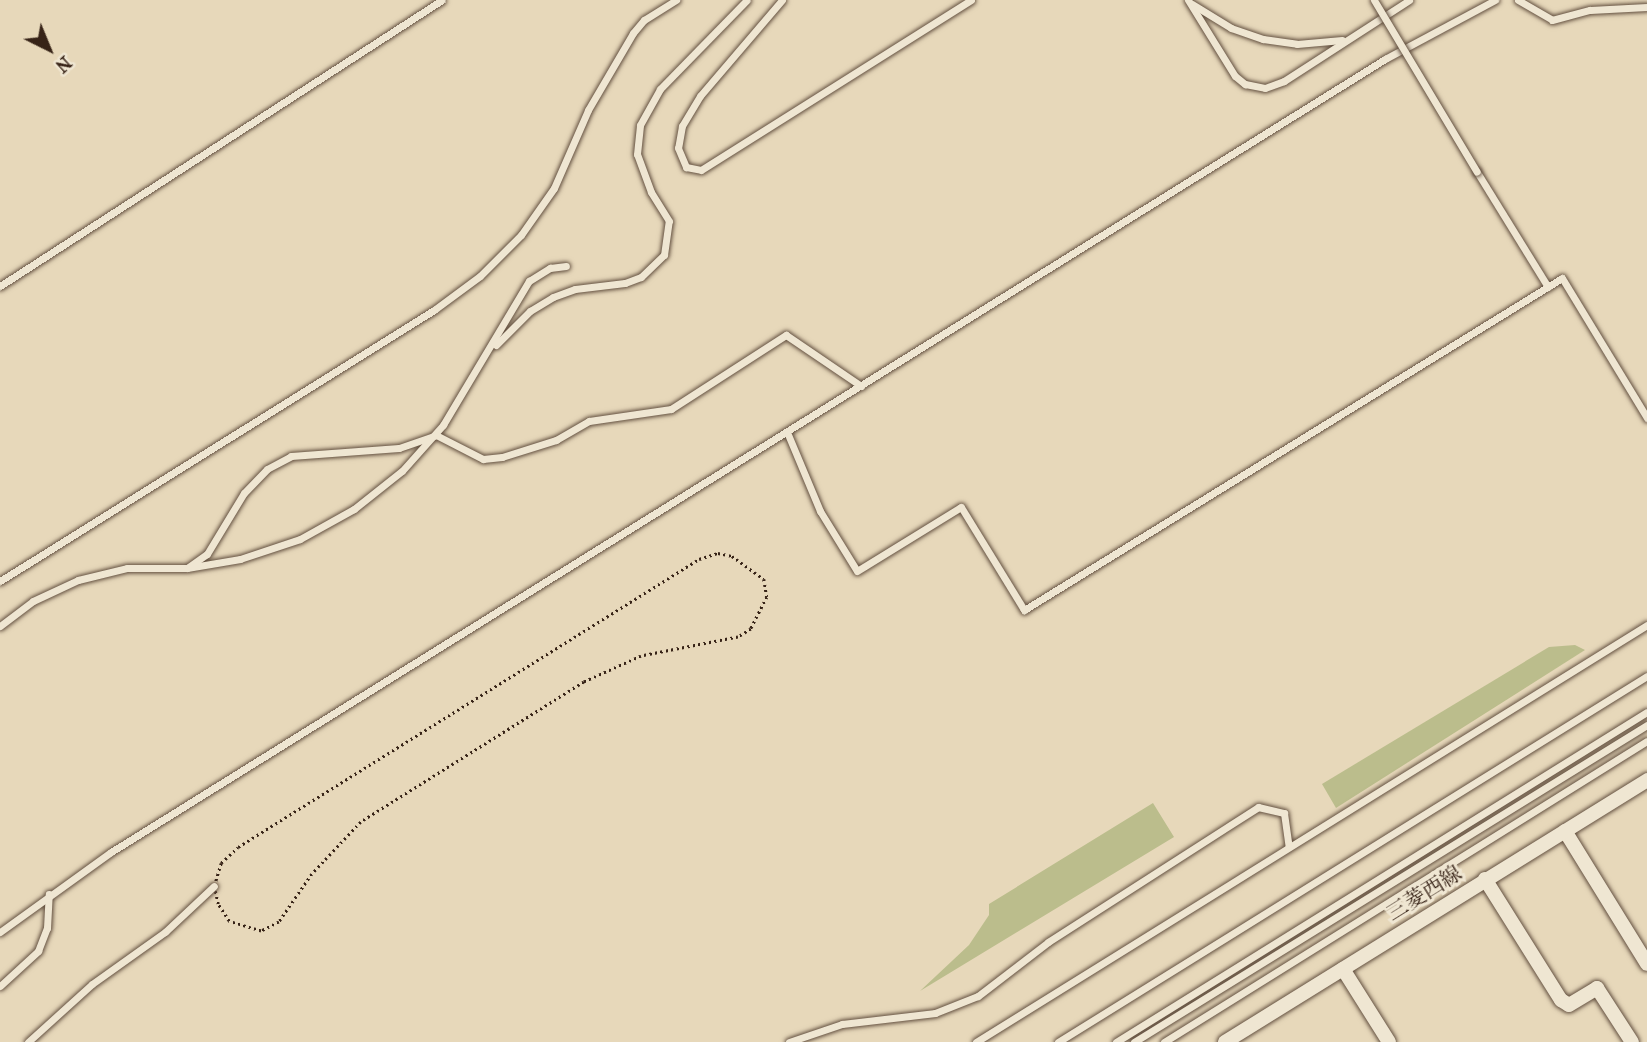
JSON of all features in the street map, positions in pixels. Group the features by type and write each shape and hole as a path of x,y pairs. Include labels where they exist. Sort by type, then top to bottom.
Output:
{"street":[{"name":"三菱西線","path":"1225,1042 1647,780"},
{"path":"1565,831 1647,964"},
{"path":"1485,879 1561,1000 1569,1005 1597,988 1632,1042"},
{"path":"1343,969 1389,1042"}],"lane":[{"path":"0,286 442,0"},
{"path":"0,580 434,310 480,276 521,235 549,196 572,154 588,110 633,33 644,20 676,0"},
{"path":"487,353 530,311 553,297 633,280 664,255 670,240 669,221 651,192 637,154 639,125 660,89 747,0"},
{"path":"782,0 700,96 688,116 678,148 686,167 701,170 971,0"},
{"path":"1374,0 1548,287"},
{"path":"1188,1 1235,76 1252,86 1278,84 1409,0"},
{"path":"0,932 49,894 1385,58 1495,0"},
{"path":"1518,0 1552,20 1590,10 1647,7"},
{"path":"1188,1 1224,24 1263,39 1314,44 1347,39"},
{"path":"0,626 33,601 78,580 127,568 187,568 240,559 322,528 384,487 436,435 529,281 542,271 566,266"},
{"path":"787,432 820,511 857,571 961,507 1024,610 1562,278 1647,418"},
{"path":"187,568 206,554 244,493 267,469 291,456 399,448 436,435 484,459 532,449 589,421 671,409 786,335 860,386"},
{"path":"975,1042 1647,625"},
{"path":"1059,1042 1647,676"},
{"path":"1116,1042 1647,712"},
{"path":"1134,1042 1647,725"},
{"path":"1164,1042 1647,741"},
{"path":"789,1042 842,1024 935,1013 978,996 1048,942 1258,807 1284,813 1289,848"},
{"path":"27,1042 92,984 165,932 214,886"},
{"path":"0,986 38,951 47,928 49,894"}],"path":[{"path":"718,553 732,556 764,579 767,597 760,618 745,633 615,666 384,806 334,847 279,922 261,931 229,921 218,904 214,886 221,863 238,847 699,559 718,553"}],"green space":[{"path":"1575,645 1585,650 1336,808 1322,784 1549,647"},
{"path":"1153,803 1174,837 920,991 969,945 989,915 989,904"}]}
